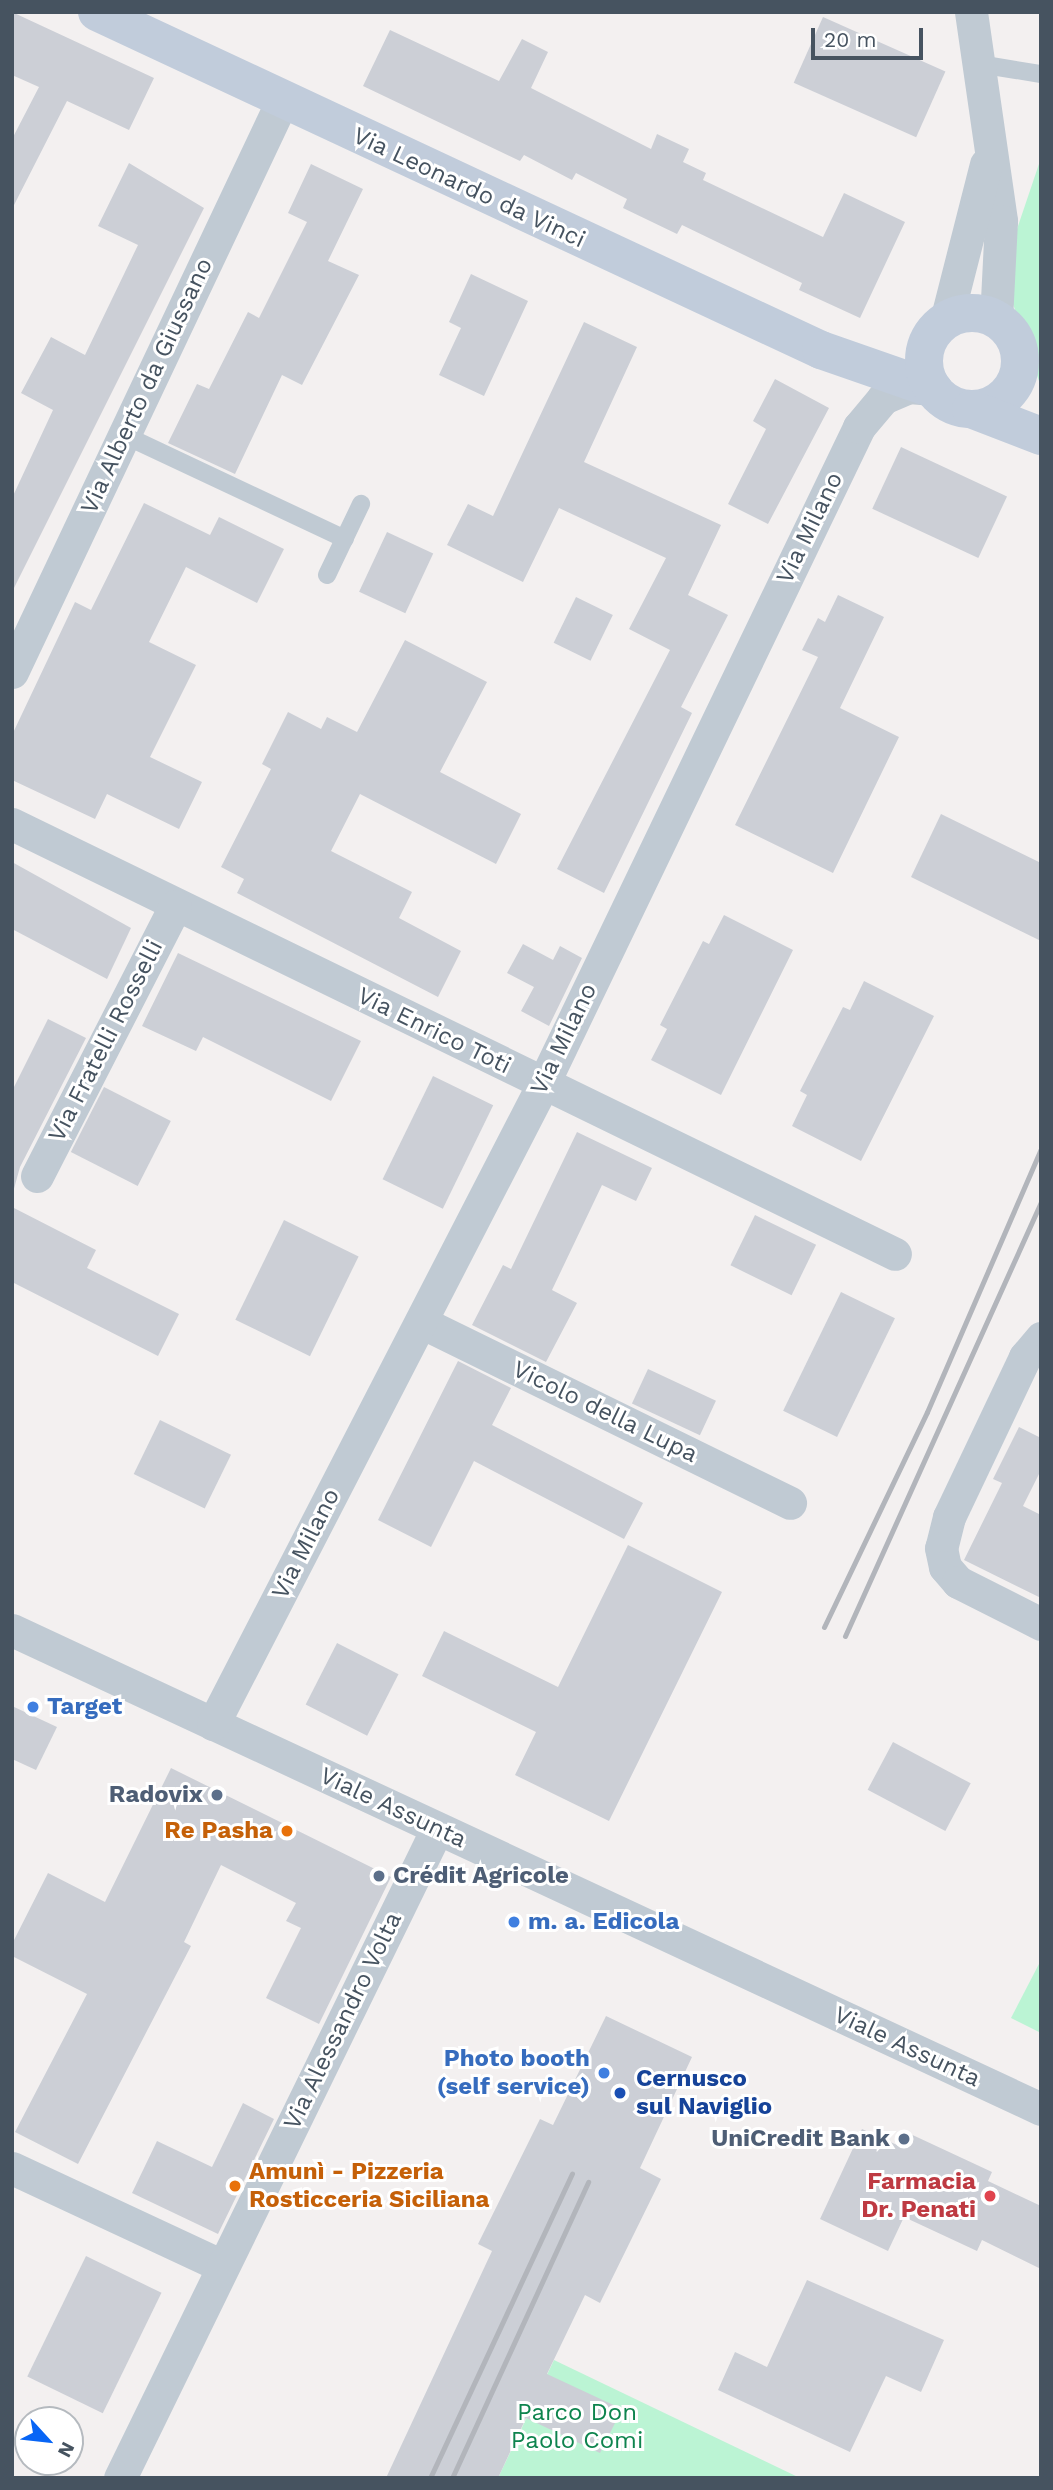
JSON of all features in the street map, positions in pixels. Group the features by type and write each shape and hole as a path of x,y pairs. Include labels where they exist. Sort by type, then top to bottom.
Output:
{"street":[{"name":"Via Leonardo da Vinci","path":"97,12 282,101 845,357 933,388"},
{"path":"971,12 1001,221 996,320"},
{"name":"Via Alberto da Giussano","path":"12,672 282,101"},
{"path":"991,141 943,323 925,355 933,388 950,404 971,409 1041,436"},
{"path":"845,357 974,313 996,320 1013,336 1020,364 1041,408"},
{"path":"971,409 1004,397 1020,364"},
{"name":"Via Milano","path":"213,1724 543,1084 859,428 883,398 909,387 933,388"},
{"name":"Via Enrico Toti","path":"12,824 175,906 894,1254"},
{"name":"Via Fratelli Rosselli","path":"37,1176 175,906"},
{"name":"Vicolo della Lupa","path":"421,1322 790,1503"},
{"path":"1041,1338 1025,1357 960,1492 941,1548 945,1567 958,1582 1041,1624"},
{"name":"Viale Assunta","path":"12,1630 1041,2109"},
{"name":"Via Alessandro Volta","path":"120,2478 437,1829"},
{"path":"12,2168 222,2266"}],"lane":[{"path":"979,64 1041,74"},
{"path":"124,435 345,539"},
{"path":"327,575 361,504"}],"green space":[{"path":"1041,158 1041,387 1011,298 1015,235"},
{"path":"1041,1960 1041,2033 1011,2018"},
{"name":"Parco Don Paolo Comi","path":"554,2360 800,2478 498,2478"}],"building":[{"path":"12,12 154,78 129,130 67,101 12,209 12,139 39,87 12,75"},
{"path":"823,17 945,72 916,137 794,83"},
{"path":"390,30 499,81 522,39 548,52 531,88 651,149 657,134 689,149 683,162 706,173 703,180 823,237 844,193 905,222 860,318 799,290 802,283 682,225 677,234 623,208 627,199 576,173 572,180 524,155 520,161 363,86"},
{"path":"129,163 204,208 12,592 12,498 53,410 21,393 51,337 85,355 138,245 98,226"},
{"path":"311,164 363,189 328,261 359,275 302,385 282,375 235,474 168,443 197,384 209,389 248,312 259,318 307,222 288,213"},
{"path":"471,274 528,301 484,396 439,375 461,328 449,322"},
{"path":"584,322 637,347 584,462 721,525 688,595 728,615 681,707 692,713 604,893 557,869 670,650 629,629 666,558 559,508 523,582 447,545 468,504 493,516"},
{"path":"775,379 829,408 768,524 728,504 766,429 753,421"},
{"path":"901,447 1007,496 978,558 872,509"},
{"path":"144,503 210,535 219,517 284,549 257,603 186,567 149,642 196,665 150,757 202,782 179,829 107,794 95,819 12,780 12,735 75,602 91,610"},
{"path":"387,532 433,554 405,613 359,592"},
{"path":"838,595 884,617 840,708 899,737 833,873 735,825 818,657 802,650 818,618 825,622"},
{"path":"576,597 613,615 590,661 554,643"},
{"path":"405,640 487,682 440,772 521,814 496,864 360,794 331,851 412,892 399,918 461,951 438,997 237,893 244,879 221,867 271,769 262,764 288,712 321,729 327,717 357,732"},
{"path":"941,814 1041,863 1041,941 911,877"},
{"path":"12,862 131,928 107,979 12,929"},
{"path":"724,915 793,950 721,1095 651,1060 667,1029 660,1025 703,941 709,944"},
{"path":"523,944 553,960 560,946 582,958 549,1026 521,1011 534,987 507,973"},
{"path":"178,953 361,1041 331,1101 203,1037 196,1051 142,1026"},
{"path":"864,981 934,1016 861,1161 792,1126 807,1095 800,1091 843,1007 850,1010"},
{"path":"48,1019 86,1038 20,1167 12,1196 12,1091"},
{"path":"433,1076 493,1105 443,1209 383,1179"},
{"path":"104,1087 171,1121 138,1186 71,1152"},
{"path":"577,1132 652,1168 636,1201 602,1185 552,1290 577,1303 546,1362 472,1325 503,1265 511,1269"},
{"path":"12,1207 96,1250 87,1268 179,1314 158,1356 12,1282"},
{"path":"755,1215 816,1245 792,1295 730,1265"},
{"path":"284,1220 359,1256 310,1356 235,1320"},
{"path":"841,1292 895,1318 837,1437 783,1411"},
{"path":"458,1361 511,1388 492,1425 643,1503 624,1539 474,1461 431,1547 378,1520"},
{"path":"648,1369 716,1401 700,1435 632,1403"},
{"path":"160,1420 231,1455 205,1509 134,1474"},
{"path":"1019,1427 1041,1438 1041,1470 1023,1506 1041,1515 1041,1598 964,1560 1002,1483 993,1479"},
{"path":"628,1545 722,1592 609,1821 515,1775 536,1732 422,1676 444,1631 558,1687"},
{"path":"337,1643 398,1674 367,1736 306,1704"},
{"path":"12,1706 57,1727 36,1770 12,1759"},
{"path":"893,1742 971,1783 945,1831 868,1790"},
{"path":"171,1768 391,1877 319,2024 266,1998 301,1928 286,1921 296,1903 221,1865 184,1942 191,1946 78,2164 15,2132 87,1994 12,1956 12,1944 48,1873 105,1902"},
{"path":"606,2016 692,2057 640,2168 661,2179 600,2303 585,2295 547,2374 622,2409 600,2453 526,2418 498,2478 386,2478 492,2251 478,2244 540,2119 553,2125"},
{"path":"243,2103 274,2119 218,2234 132,2193 157,2141 212,2167"},
{"path":"862,2129 897,2145 904,2131 992,2172 988,2181 1041,2206 1041,2269 982,2240 977,2251 904,2217 888,2251 820,2219"},
{"path":"86,2256 161,2293 103,2413 27,2376"},
{"path":"807,2280 944,2340 921,2392 886,2376 850,2452 718,2390 735,2352 767,2367"}],"railway":[{"path":"824,1627 927,1412 1041,1148"},
{"path":"845,1636 1041,1201"},
{"path":"430,2478 572,2173"},
{"path":"452,2478 588,2182"}],"place":[{"name":"Target","path":"33,1707"},
{"name":"Radovix","path":"217,1795"},
{"name":"Re Pasha","path":"287,1831"},
{"name":"Crédit Agricole","path":"379,1876"},
{"name":"m. a. Edicola","path":"514,1922"},
{"name":"Photo booth (self service)","path":"604,2073"},
{"name":"Cernusco sul Naviglio","path":"620,2093"},
{"name":"UniCredit Bank","path":"904,2139"},
{"name":"Amunì - Pizzeria Rosticceria Siciliana","path":"235,2186"},
{"name":"Farmacia Dr. Penati","path":"990,2196"}]}
